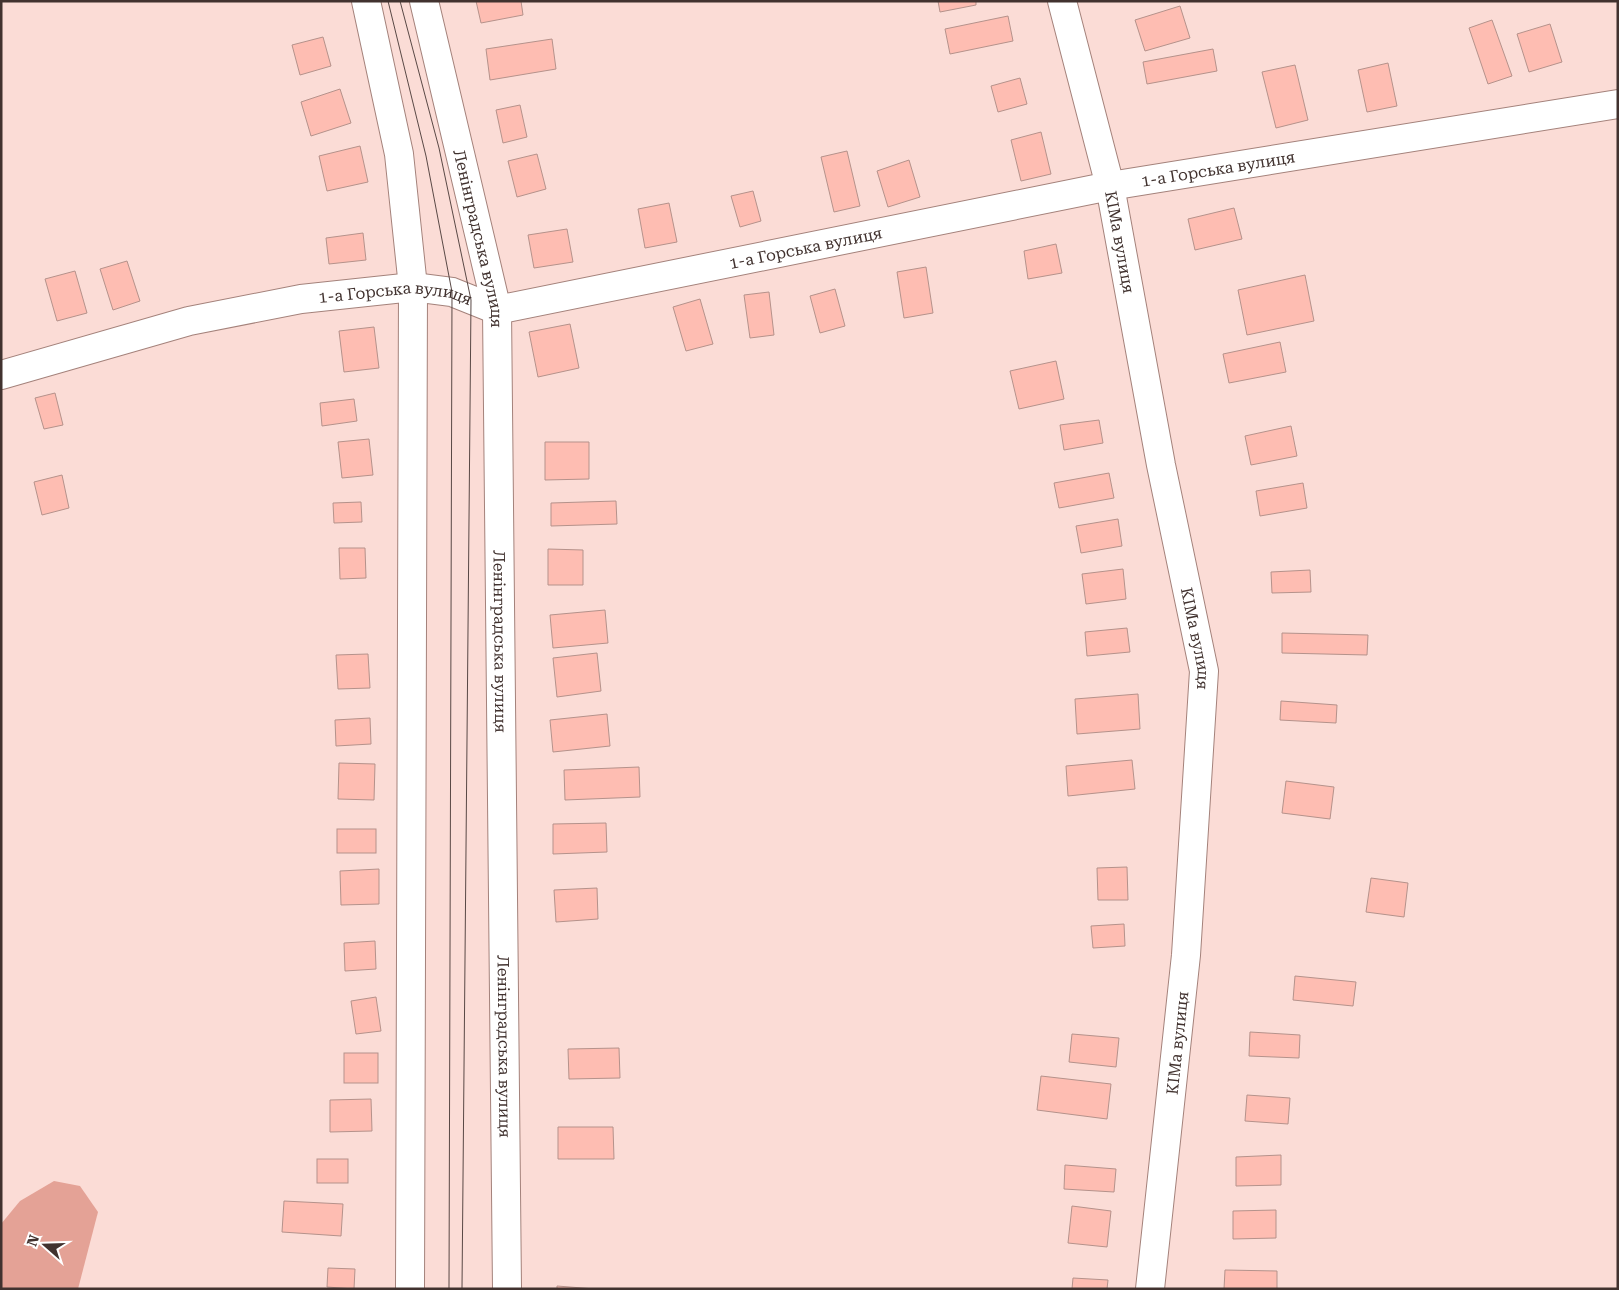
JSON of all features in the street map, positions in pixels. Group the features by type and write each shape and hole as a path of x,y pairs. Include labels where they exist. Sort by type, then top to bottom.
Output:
{"street":[{"path":"366,1 399,154 413,287 410,1289"},
{"name":"Ленінградська вулиця","path":"424,1 497,310 507,1289"},
{"name":"КІМа вулиця","path":"1062,1 1110,186 1161,465 1204,671 1186,955 1150,1289"},
{"name":"1-а Горська вулиця","path":"1,375 189,321 301,299 413,287 452,292 497,310 1110,186 1618,104"}],"shaded area":[{"path":"54,1181 80,1186 98,1212 78,1289 1,1289 1,1224 20,1201"}],"building":[{"path":"476,1 521,1 523,15 481,23"},
{"path":"938,1 976,1 976,5 940,12"},
{"path":"1180,6 1190,38 1145,51 1135,20"},
{"path":"1008,16 1013,41 950,54 945,29"},
{"path":"1492,20 1512,76 1488,84 1469,28"},
{"path":"1550,24 1562,62 1529,72 1517,34"},
{"path":"323,37 331,66 300,75 292,45"},
{"path":"552,39 556,69 490,80 486,49"},
{"path":"1213,49 1217,71 1147,84 1143,62"},
{"path":"1388,63 1397,106 1367,112 1358,70"},
{"path":"1295,65 1308,120 1276,128 1262,72"},
{"path":"1020,78 1027,104 998,112 991,86"},
{"path":"340,89 351,123 311,136 301,102"},
{"path":"520,105 527,137 503,143 496,110"},
{"path":"1041,132 1051,174 1021,181 1011,140"},
{"path":"360,146 368,182 327,191 319,156"},
{"path":"847,151 860,206 834,212 821,157"},
{"path":"537,154 546,189 517,197 508,161"},
{"path":"909,160 920,197 888,207 877,171"},
{"path":"753,191 761,221 740,227 731,196"},
{"path":"669,203 677,242 645,248 638,209"},
{"path":"1234,208 1242,239 1195,250 1188,219"},
{"path":"567,229 573,262 534,268 528,235"},
{"path":"363,233 366,260 329,264 326,238"},
{"path":"1056,244 1062,273 1028,279 1024,251"},
{"path":"127,261 140,301 113,310 100,269"},
{"path":"926,267 933,313 904,318 897,272"},
{"path":"75,271 87,313 57,321 45,279"},
{"path":"1305,275 1314,321 1247,335 1238,290"},
{"path":"835,289 845,326 820,333 810,296"},
{"path":"769,292 774,335 750,338 744,295"},
{"path":"700,299 713,344 686,351 673,307"},
{"path":"570,324 579,368 538,377 529,332"},
{"path":"374,327 379,368 344,372 339,331"},
{"path":"1280,342 1286,372 1229,383 1223,354"},
{"path":"1056,361 1064,399 1019,409 1010,371"},
{"path":"55,393 63,425 44,429 35,398"},
{"path":"354,399 357,421 322,426 320,403"},
{"path":"1099,420 1103,443 1064,450 1060,425"},
{"path":"1291,426 1297,456 1251,465 1245,436"},
{"path":"369,439 373,475 342,478 338,442"},
{"path":"545,442 589,442 589,479 545,480"},
{"path":"1109,473 1114,498 1059,508 1054,483"},
{"path":"62,475 69,508 42,515 34,482"},
{"path":"1303,483 1307,508 1260,516 1256,491"},
{"path":"616,501 617,524 551,526 551,503"},
{"path":"361,502 362,522 334,523 333,503"},
{"path":"1118,519 1122,546 1081,553 1076,526"},
{"path":"339,548 365,548 366,578 340,579"},
{"path":"548,549 583,550 583,585 548,585"},
{"path":"1123,569 1126,599 1086,604 1082,574"},
{"path":"1310,570 1311,592 1272,593 1271,572"},
{"path":"605,610 608,643 553,648 550,615"},
{"path":"1127,628 1130,652 1087,656 1085,632"},
{"path":"1282,633 1368,635 1367,655 1282,653"},
{"path":"597,653 601,691 557,697 553,658"},
{"path":"368,654 370,688 338,689 336,655"},
{"path":"1138,694 1140,729 1077,734 1075,699"},
{"path":"1281,701 1337,705 1336,723 1280,720"},
{"path":"607,714 610,746 553,752 550,720"},
{"path":"370,718 371,744 336,746 335,720"},
{"path":"1132,760 1135,789 1068,796 1066,766"},
{"path":"339,763 375,764 374,800 338,799"},
{"path":"639,767 640,797 565,800 564,770"},
{"path":"1286,781 1334,787 1330,819 1282,813"},
{"path":"606,823 607,852 553,854 553,824"},
{"path":"337,829 376,829 376,853 337,853"},
{"path":"1127,867 1128,900 1098,900 1097,868"},
{"path":"379,869 379,904 341,905 340,871"},
{"path":"1371,878 1408,883 1404,917 1366,912"},
{"path":"597,888 598,919 556,922 554,890"},
{"path":"1124,924 1125,946 1093,948 1091,926"},
{"path":"375,941 376,969 345,971 344,943"},
{"path":"1295,976 1356,982 1353,1006 1293,1000"},
{"path":"376,997 381,1031 356,1034 351,1001"},
{"path":"1250,1032 1300,1035 1299,1058 1249,1056"},
{"path":"1072,1034 1119,1038 1116,1067 1069,1062"},
{"path":"619,1048 620,1078 569,1079 568,1049"},
{"path":"344,1053 378,1053 378,1083 344,1083"},
{"path":"1041,1076 1111,1084 1107,1119 1037,1110"},
{"path":"1247,1095 1290,1098 1288,1124 1245,1121"},
{"path":"371,1099 372,1131 330,1132 330,1100"},
{"path":"558,1127 613,1127 614,1159 558,1159"},
{"path":"1281,1155 1281,1185 1236,1186 1236,1157"},
{"path":"317,1159 348,1159 348,1183 317,1183"},
{"path":"1065,1165 1116,1169 1114,1192 1064,1189"},
{"path":"284,1201 343,1204 341,1236 282,1232"},
{"path":"1072,1206 1111,1211 1107,1247 1068,1243"},
{"path":"1276,1210 1276,1238 1233,1239 1233,1211"},
{"path":"328,1268 355,1269 354,1289 327,1287"},
{"path":"1225,1270 1277,1271 1277,1289 1224,1289"},
{"path":"1073,1278 1108,1280 1107,1289 1072,1289"},
{"path":"557,1286 595,1289 557,1289"}],"tram line":[{"path":"388,1 426,156 452,292 449,1289"},
{"path":"400,1 439,148 471,300 462,1289"}]}
